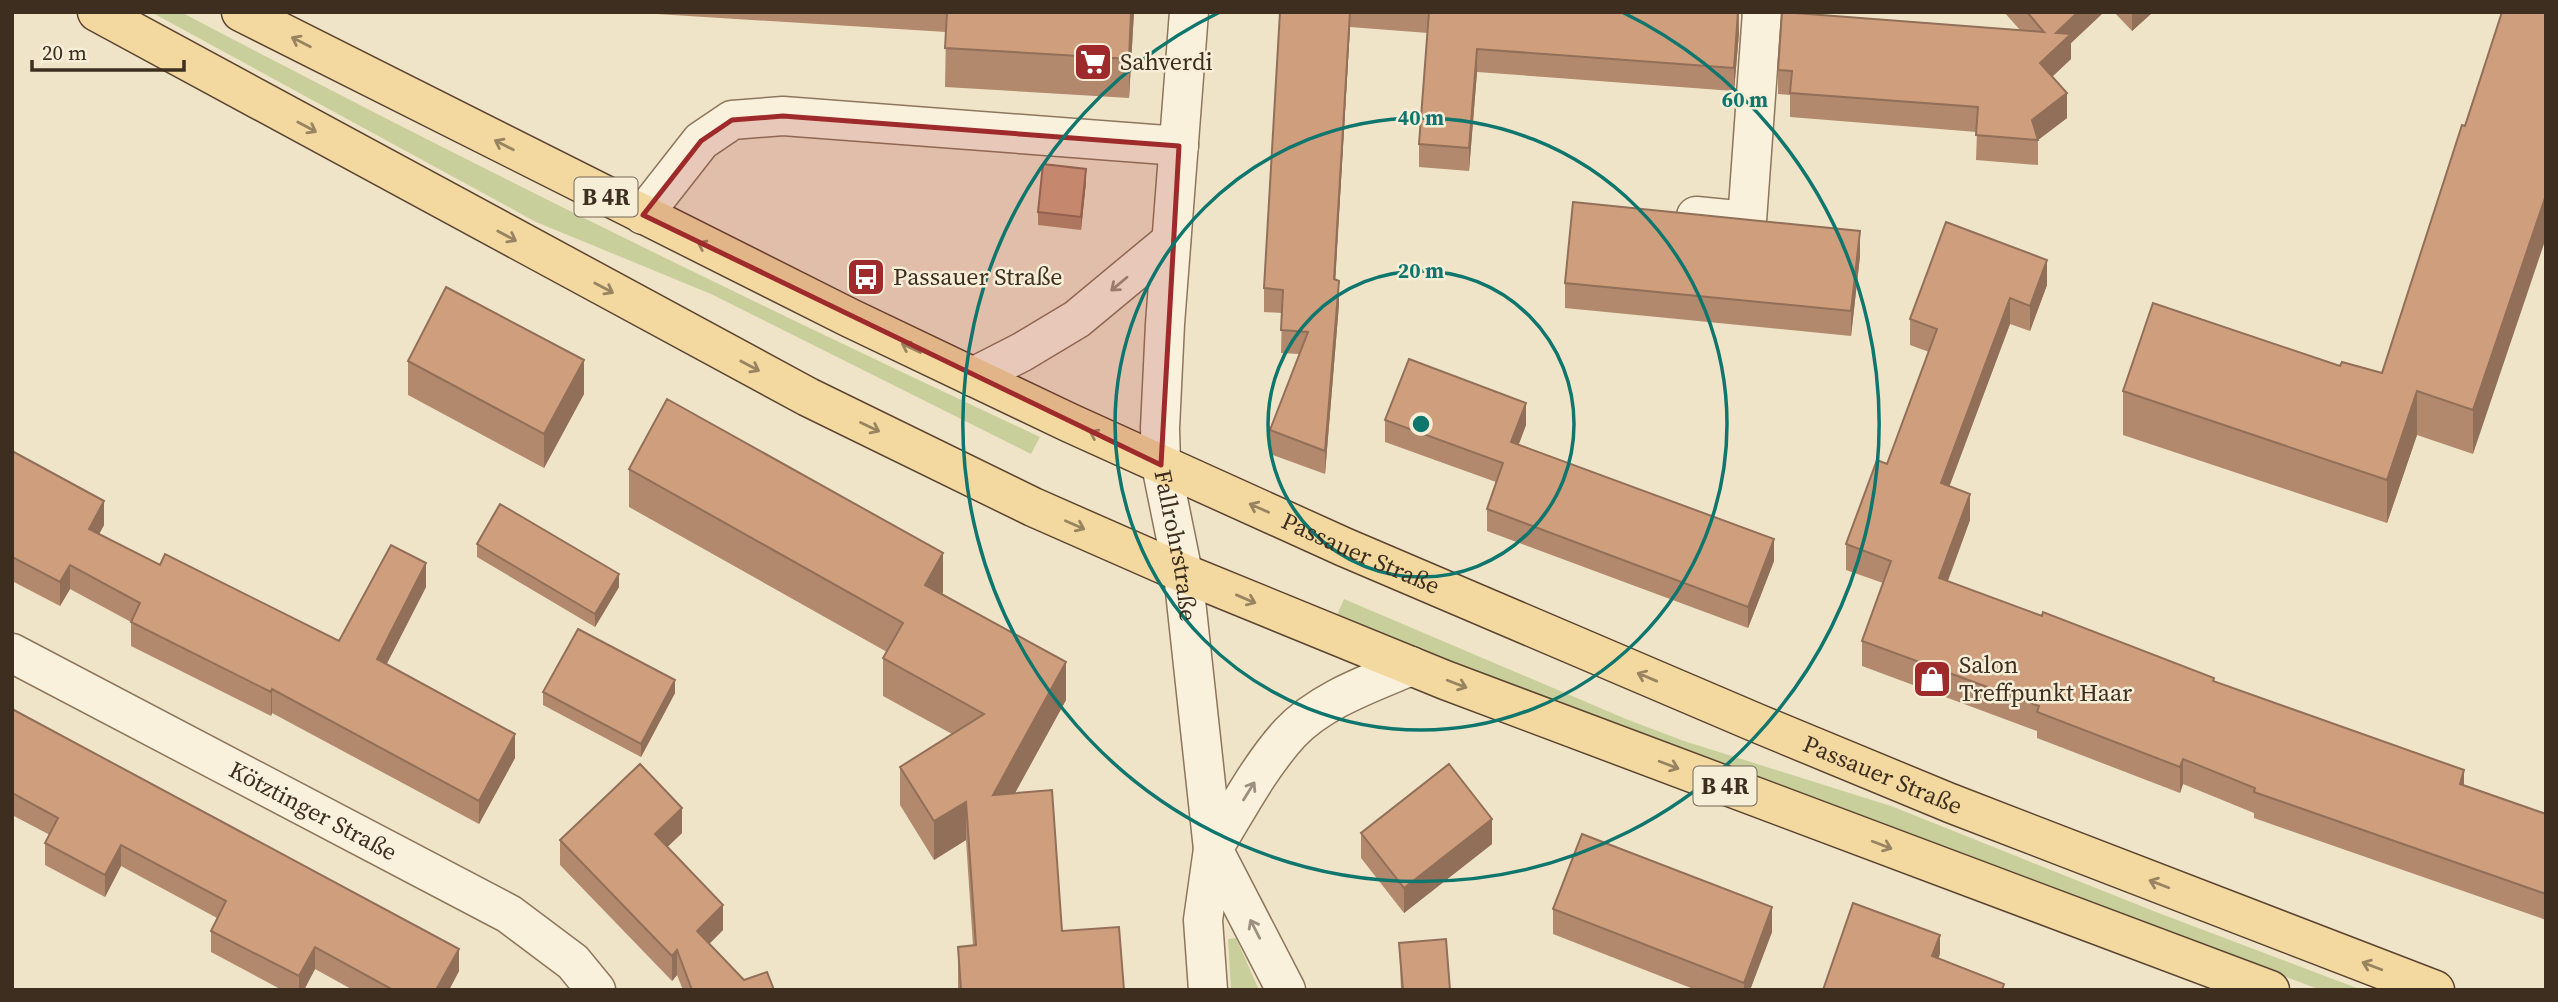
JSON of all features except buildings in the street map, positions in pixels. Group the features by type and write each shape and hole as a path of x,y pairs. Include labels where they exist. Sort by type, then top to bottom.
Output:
{"main road":[{"name":"B 4R","path":"97,12 808,397 1033,507 1183,573 1563,726 2270,990"},
{"name":"Passauer Straße","path":"241,12 643,215 973,377 1161,465 1797,740 1963,808 2435,990"}],"street":[{"name":"Fallrohrstraße","path":"1189,12 1171,240 1160,428 1161,465 1183,573 1213,849 1203,920 1208,990"},
{"path":"1668,214 1747,221 1762,12"},
{"path":"643,215 701,141 732,120 783,116 1179,146"},
{"path":"973,377 1077,319 1171,240"},
{"name":"Kötztinger Straße","path":"12,653 509,915 573,962 596,990"},
{"name":"Fallrohrstraße","path":"1213,849 1264,766 1292,732 1324,707 1411,666"},
{"name":"Fallrohrstraße","path":"1213,849 1286,990"}],"highlighted area":[{"path":"783,116 1179,146 1161,465 643,215 701,141 732,120"}],"green space":[{"path":"151,12 181,12 608,230 1040,437 1031,454 711,294 536,222"},
{"path":"1344,599 1626,719 1684,741 1891,806 2156,912 2362,990 2321,990 1565,707 1337,615"},
{"path":"1236,938 1259,990 1231,990 1228,939"}],"place":[{"name":"Sahverdi","path":"1093,62"},
{"name":"Passauer Straße","path":"866,277"},
{"name":"Salon Treffpunkt Haar","path":"1932,679"}]}
